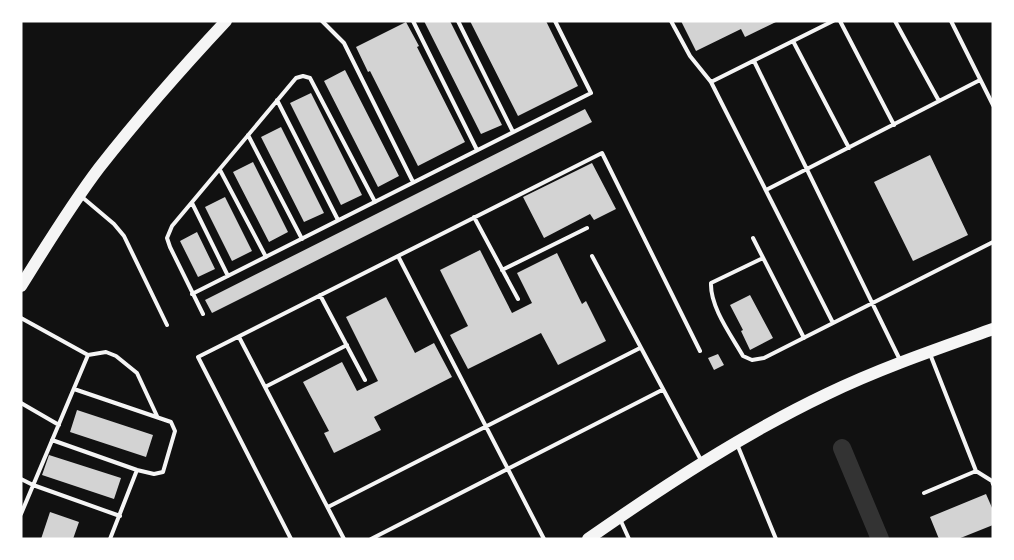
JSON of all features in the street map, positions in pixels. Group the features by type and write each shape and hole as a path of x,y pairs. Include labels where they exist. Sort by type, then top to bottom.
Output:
{"main road":[{"path":"21,286 98,170 140,117 226,21"},
{"path":"588,539 737,442 827,394 901,362 993,329"}],"lane":[{"path":"322,21 344,43 413,182"},
{"path":"413,21 477,150"},
{"path":"458,21 514,132"},
{"path":"192,294 592,93 555,21"},
{"path":"671,21 690,56 711,82 833,323"},
{"path":"711,82 833,21"},
{"path":"840,21 894,125"},
{"path":"895,21 939,102"},
{"path":"951,21 993,106"},
{"path":"793,41 849,148"},
{"path":"754,61 901,362"},
{"path":"203,314 167,238 172,226 296,78 303,76 310,78 375,202"},
{"path":"766,190 980,80"},
{"path":"277,100 338,220"},
{"path":"248,135 302,239"},
{"path":"291,539 198,357 602,153 700,351"},
{"path":"220,170 266,257"},
{"path":"80,195 114,224 124,236 167,325"},
{"path":"192,203 228,276"},
{"path":"474,217 518,299"},
{"path":"502,270 587,228"},
{"path":"753,238 804,338"},
{"path":"763,258 712,283 711,292 713,302 743,356 752,360 764,358 993,242"},
{"path":"398,256 544,539"},
{"path":"592,256 662,390 703,463"},
{"path":"320,295 365,380"},
{"path":"21,318 88,355 106,352 116,356 137,373 157,416"},
{"path":"238,337 344,539"},
{"path":"265,387 347,345"},
{"path":"328,507 640,348"},
{"path":"929,352 976,471 992,481 993,484"},
{"path":"21,514 88,355"},
{"path":"52,440 137,470 154,474 163,472 175,431 171,422 74,388"},
{"path":"371,539 662,390"},
{"path":"21,403 59,425"},
{"path":"737,442 776,539"},
{"path":"110,539 137,470"},
{"path":"924,493 976,471"},
{"path":"21,479 120,516"},
{"path":"620,517 629,539"}],"building":[{"path":"424,21 450,21 502,125 481,134"},
{"path":"470,21 546,21 578,86 518,116"},
{"path":"681,21 778,21 745,37 741,29 696,51"},
{"path":"406,22 465,142 418,166 356,47"},
{"path":"345,70 399,176 378,187 324,81"},
{"path":"311,93 362,195 341,205 290,103"},
{"path":"585,109 592,122 212,313 205,300"},
{"path":"281,127 324,213 304,222 261,137"},
{"path":"930,155 968,235 913,261 874,182"},
{"path":"253,162 288,232 269,242 233,172"},
{"path":"592,163 616,209 594,220 590,214 544,238 523,197"},
{"path":"225,197 252,251 232,261 205,207"},
{"path":"197,232 215,269 198,277 180,241"},
{"path":"480,250 512,313 532,303 517,273 557,253 582,304 586,301 606,341 558,365 541,333 468,369 450,335 468,326 440,270"},
{"path":"750,295 773,338 750,350 741,331 743,330 730,305"},
{"path":"386,297 415,353 434,343 452,377 374,417 381,430 334,453 324,433 329,431 303,382 342,362 357,391 378,381 346,317"},
{"path":"718,354 724,365 714,370 708,358"},
{"path":"77,410 153,435 146,457 70,432"},
{"path":"49,455 121,478 114,499 42,475"},
{"path":"986,494 993,510 993,525 958,539 939,539 930,517"},
{"path":"50,512 79,522 73,539 41,539"}],"waterway":[{"path":"842,448 880,539"}]}
